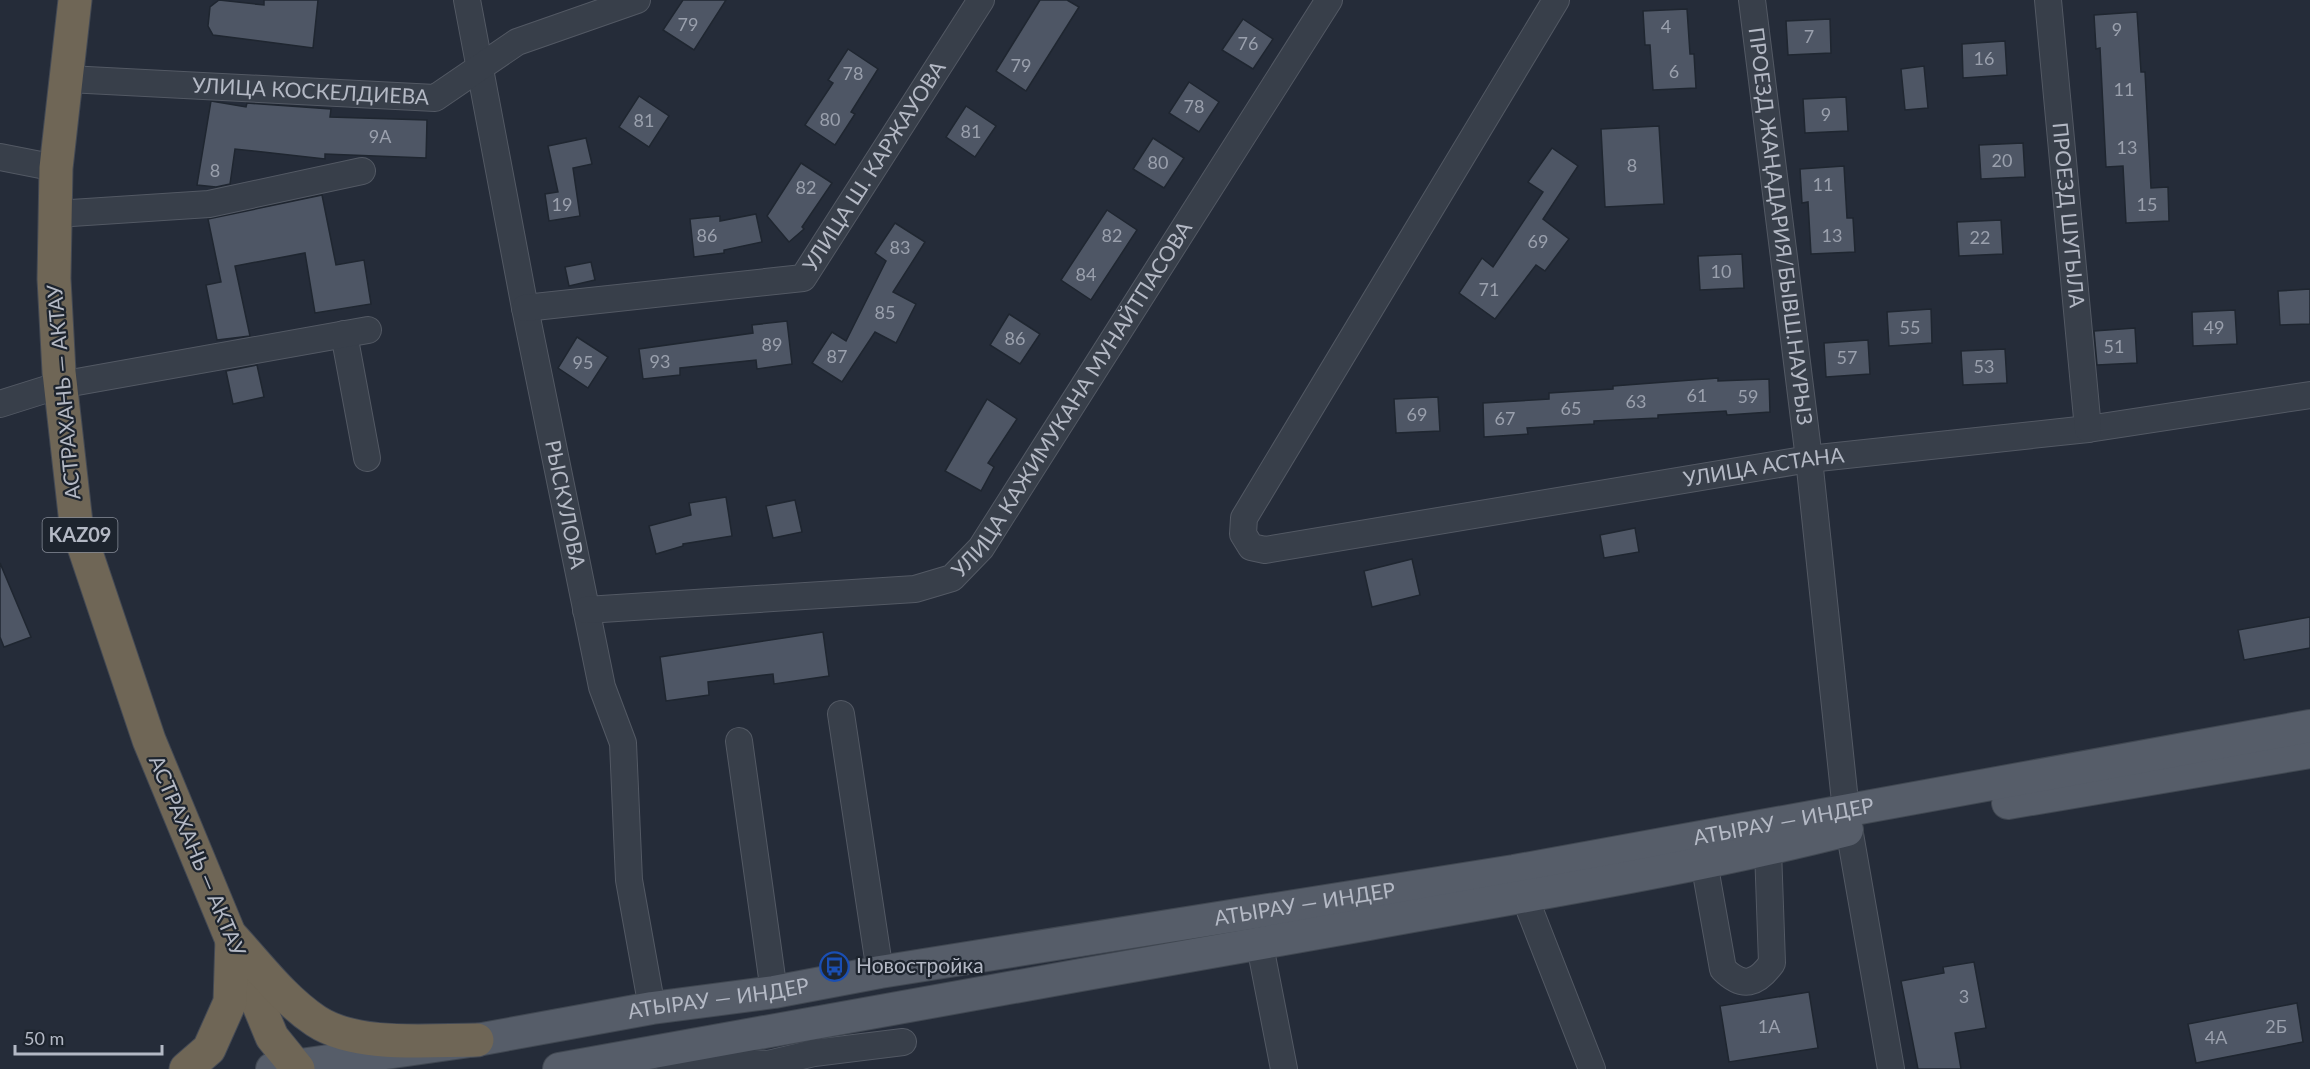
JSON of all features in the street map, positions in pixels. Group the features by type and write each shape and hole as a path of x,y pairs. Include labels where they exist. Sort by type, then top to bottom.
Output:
{"highway":[{"name":"АСТРАХАНЬ — АКТАУ","path":"75,0 68,79 56,168 54,279 60,385 76,523 148,740 232,937 282,1068"},
{"path":"232,937 287,996 316,1021 338,1032 399,1040 477,1040"},
{"path":"186,1069 209,1049 230,1002 232,937"}],"main road":[{"name":"АТЫРАУ — ИНДЕР","path":"559,1069 806,1022 1260,943 1519,883 1848,820 2310,726"},
{"name":"АТЫРАУ — ИНДЕР","path":"282,1068 477,1040 652,1008 774,992 880,972 1254,911 1704,862 1768,850 1848,820 2310,752"}],"street":[{"name":"РЫСКУЛОВА","path":"467,0 525,308 602,687 623,743 629,880 652,1008"},
{"name":"УЛИЦА КОСКЕЛДИЕВА","path":"68,79 435,98 517,42 638,0"},
{"name":"УЛИЦА Ш. КАРЖАУОВА","path":"525,308 803,278 981,0"},
{"name":"УЛИЦА КАЖИМУКАНА МУНАЙТПАСОВА","path":"586,610 915,589 952,578 981,548 1329,0"},
{"name":"УЛИЦА АСТАНА","path":"1556,0 1244,518 1243,534 1251,547 1265,550 1809,459 2088,429 2310,395"},
{"name":"ПРОЕЗД ЖАҢАДАРИЯ/БЫВШ.НАУРЫЗ","path":"1752,0 1809,459 1848,820 1891,1069"},
{"name":"ПРОЕЗД ШУГЫЛА","path":"2048,0 2088,429"},
{"path":"0,157 56,168"},
{"path":"56,214 209,204 362,171"},
{"path":"0,404 60,385 356,332 367,458"},
{"path":"841,714 880,972"},
{"path":"739,741 774,992"},
{"path":"1704,862 1723,969 1733,979 1748,982 1761,978 1772,963 1768,850"},
{"path":"1519,883 1592,1069"},
{"path":"1254,911 1284,1069"},
{"path":"806,1022 818,1061"},
{"path":"639,1054 768,1065 818,1061 903,1042"}],"building":[{"path":"219,0 264,5 264,0 318,0 313,48 213,35 208,26 210,7"},
{"path":"683,0 726,0 694,50 663,30"},
{"path":"1040,0 1067,0 1079,7 1026,91 996,71"},
{"path":"1687,9 1690,54 1694,54 1696,88 1653,90 1650,45 1645,45 1643,11"},
{"path":"2137,12 2141,72 2145,72 2151,188 2168,187 2169,221 2126,223 2123,166 2106,167 2100,48 2096,49 2094,15"},
{"path":"1243,19 1273,39 1253,69 1222,50"},
{"path":"1830,19 1831,53 1788,55 1786,21"},
{"path":"2005,41 2007,75 1963,78 1962,44"},
{"path":"848,49 878,69 851,112 855,114 835,145 805,125 833,83 828,80"},
{"path":"1924,66 1928,108 1905,110 1901,69"},
{"path":"1189,82 1219,102 1199,132 1169,113"},
{"path":"639,96 669,116 649,147 619,127"},
{"path":"1846,97 1848,131 1805,133 1803,99"},
{"path":"211,101 246,107 247,103 331,109 330,117 427,120 426,158 325,154 325,159 235,149 230,184 216,187 197,185"},
{"path":"966,106 996,126 975,157 946,137"},
{"path":"1659,126 1664,204 1605,207 1601,129"},
{"path":"586,138 592,164 573,168 580,216 549,221 545,194 558,192 548,146"},
{"path":"1153,138 1184,158 1164,188 1133,169"},
{"path":"2023,143 2025,177 1981,179 1979,145"},
{"path":"1552,148 1578,166 1543,219 1569,239 1545,271 1536,265 1495,319 1459,293 1482,258 1493,267 1543,192 1528,182"},
{"path":"801,163 832,183 802,227 804,229 789,242 767,216"},
{"path":"1844,166 1847,218 1853,218 1855,252 1811,254 1808,202 1802,203 1800,169"},
{"path":"322,195 336,265 364,260 371,304 315,313 305,253 235,266 250,336 217,340 206,285 221,282 208,219"},
{"path":"1107,210 1137,230 1091,300 1061,280"},
{"path":"756,214 762,242 724,250 724,253 694,257 690,219 720,216 720,221"},
{"path":"2001,220 2003,254 1959,256 1957,222"},
{"path":"895,223 925,242 893,292 916,304 896,343 875,332 842,382 812,363 832,332 846,341 886,261 875,253"},
{"path":"1742,254 1744,288 1700,290 1698,256"},
{"path":"591,262 595,280 569,286 565,267"},
{"path":"2310,289 2310,324 2280,325 2278,291"},
{"path":"1931,309 1932,343 1889,346 1887,312"},
{"path":"2235,310 2237,344 2193,346 2192,312"},
{"path":"1009,314 1040,334 1020,364 990,345"},
{"path":"787,321 792,364 757,369 756,360 680,368 680,375 643,379 639,349 753,333 752,325"},
{"path":"2135,328 2137,363 2097,365 2094,331"},
{"path":"577,337 608,357 588,388 558,368"},
{"path":"1868,340 1870,374 1826,377 1824,343"},
{"path":"2005,349 2007,383 1963,385 1961,351"},
{"path":"257,365 264,397 233,404 226,371"},
{"path":"1718,378 1718,381 1769,379 1770,412 1727,415 1726,411 1658,415 1658,418 1594,421 1594,424 1527,428 1528,434 1484,437 1483,403 1549,399 1549,393 1613,389 1613,386"},
{"path":"1438,397 1440,431 1396,433 1394,399"},
{"path":"987,399 1017,419 988,463 994,467 981,491 945,471"},
{"path":"726,497 732,536 683,544 683,546 656,554 649,526 691,515 689,503"},
{"path":"795,500 802,532 773,538 766,506"},
{"path":"1635,528 1639,552 1604,558 1600,535"},
{"path":"1412,559 1420,595 1372,607 1364,571"},
{"path":"0,563 31,637 4,647 0,637"},
{"path":"2310,617 2310,648 2244,660 2238,630"},
{"path":"823,632 829,676 774,684 773,674 708,682 709,695 666,701 660,657"},
{"path":"1974,962 1986,1028 1955,1033 1961,1069 1918,1069 1901,981 1944,973 1943,967"},
{"path":"1809,992 1818,1048 1729,1062 1720,1006"},
{"path":"2297,1003 2303,1042 2196,1063 2188,1024"}],"place":[{"name":"Новостройка","path":"835,966"}]}
